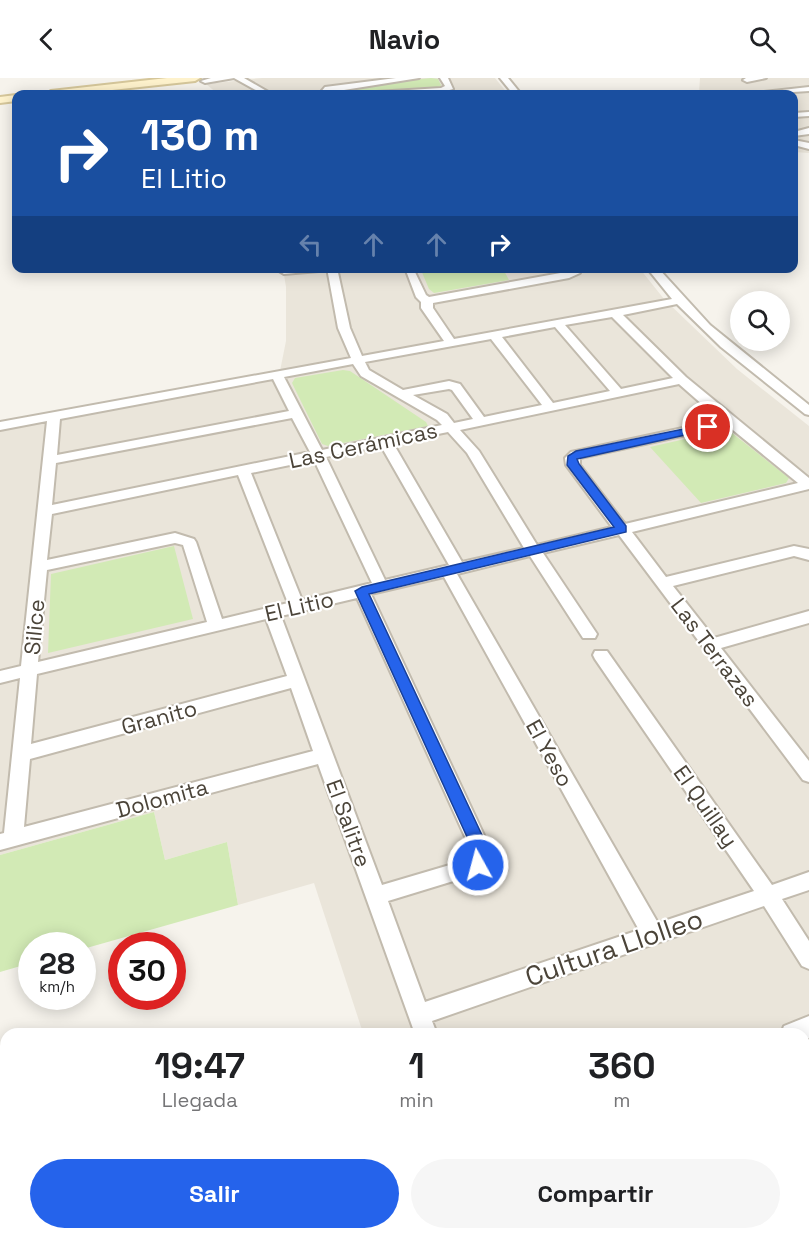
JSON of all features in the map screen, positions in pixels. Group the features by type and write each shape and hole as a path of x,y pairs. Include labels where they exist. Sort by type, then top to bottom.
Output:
{"street":[{"path":"91,90 231,78"},
{"path":"238,78 265,90"},
{"path":"325,90 415,78"},
{"path":"442,90 450,87 444,78"},
{"path":"504,78 514,90"},
{"path":"747,80 762,78"},
{"path":"333,273 344,327 356,361 365,373 442,417 452,427 488,473 534,551 589,634"},
{"path":"410,273 421,297 427,301 574,273"},
{"path":"656,273 678,301 725,344 809,411"},
{"path":"427,301 427,308 451,343"},
{"path":"0,426 678,301"},
{"path":"615,313 682,380 809,485"},
{"path":"557,323 618,393"},
{"path":"494,335 550,407"},
{"path":"277,375 381,587"},
{"name":"Las Cerámicas","path":"45,511 682,380"},
{"path":"401,394 449,385 456,387 482,421"},
{"path":"50,460 296,412"},
{"name":"Silice","path":"6,840 21,754 54,416"},
{"name":"Las Terrazas","path":"730,422 576,455 572,458 573,465 809,775"},
{"name":"El Yeso","path":"385,441 653,935"},
{"path":"243,470 297,607"},
{"name":"El Litio","path":"0,677 809,485"},
{"path":"39,567 175,538 189,542 216,626"},
{"path":"663,583 794,550 809,555"},
{"path":"362,591 481,850 478,865 376,897"},
{"name":"El Salitre","path":"272,613 422,1024"},
{"path":"710,645 809,617"},
{"name":"El Quillay","path":"601,655 768,895 809,959"},
{"name":"Granito","path":"21,754 297,680"},
{"name":"Dolomita","path":"6,840 324,755"},
{"name":"Cultura Llolleo","path":"422,1024 653,935 809,881"}],"shaded area":[{"path":"262,78 495,78 505,90 213,90 206,84"},
{"path":"700,78 809,78 809,153 798,152 798,90 699,90"},
{"path":"284,273 643,273 664,299 737,369 809,426 809,1028 361,1028 314,883 238,905 227,842 165,860 154,812 0,855 0,421 280,371 286,341 286,287"}],"green space":[{"path":"431,78 438,79 441,85 440,87 392,90 330,90"},
{"path":"422,273 505,273 509,280 434,293 429,289"},
{"path":"343,370 350,371 426,422 428,426 328,446 322,444 292,383 295,378"},
{"path":"725,430 789,478 786,483 701,503 650,447"},
{"path":"174,546 193,619 48,653 51,574"},
{"path":"154,812 165,860 227,842 238,905 143,932 108,932 108,942 96,945 96,932 18,932 18,967 0,972 0,855"}],"route":[{"path":"478,865 481,850 362,591 622,529 573,465 572,458 576,455 708,427"}]}
